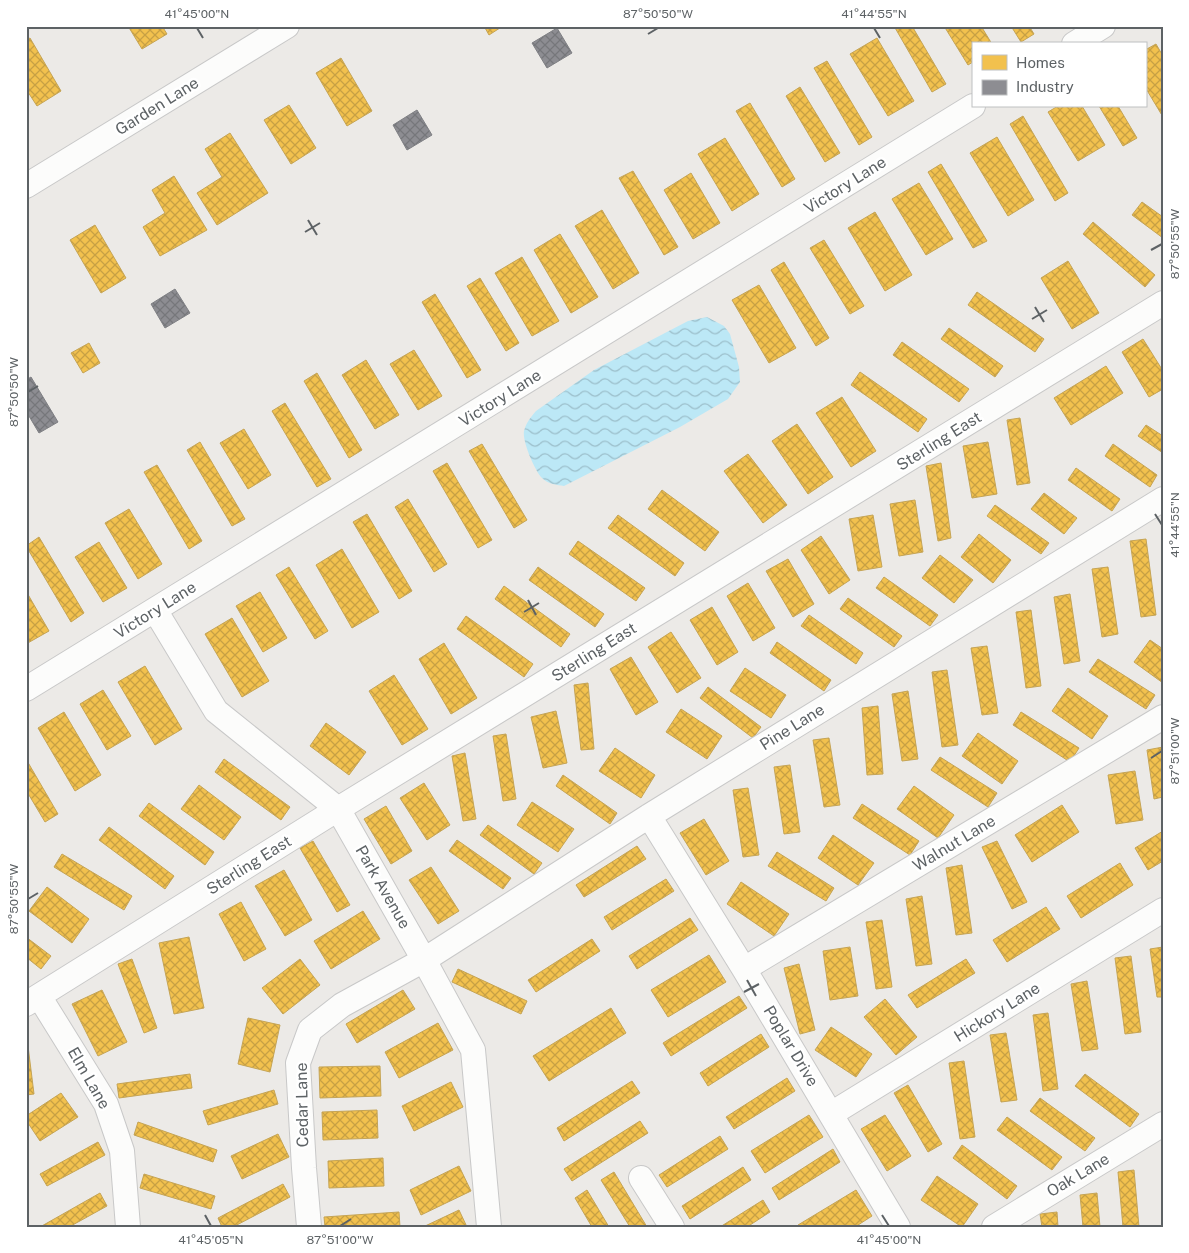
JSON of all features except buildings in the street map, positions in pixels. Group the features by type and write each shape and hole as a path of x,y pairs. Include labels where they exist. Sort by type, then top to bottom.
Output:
{"street":[{"name":"Garden Lane","path":"26,186 287,26"},
{"path":"1077,42 1103,26"},
{"name":"Victory Lane","path":"26,689 972,107"},
{"name":"Sterling East","path":"33,1000 338,809 1163,303"},
{"name":"Pine Lane","path":"424,960 648,816 1163,500"},
{"name":"Park Avenue","path":"155,610 216,711 338,809 473,1050 489,1227"},
{"name":"Walnut Lane","path":"744,969 1163,717"},
{"name":"Poplar Drive","path":"648,816 744,969 898,1227"},
{"name":"Hickory Lane","path":"832,1114 1163,910"},
{"name":"Cedar Lane","path":"309,1227 298,1064 310,1030 342,1005 424,960"},
{"name":"Elm Lane","path":"33,1000 106,1104 122,1151 128,1227"},
{"name":"Oak Lane","path":"994,1227 1163,1124"},
{"path":"641,1178 672,1227"}],"water":[{"path":"707,317 724,326 730,334 739,367 740,382 728,399 680,427 564,486 550,483 542,478 530,456 524,436 527,423 536,411 594,370 688,321"}]}
